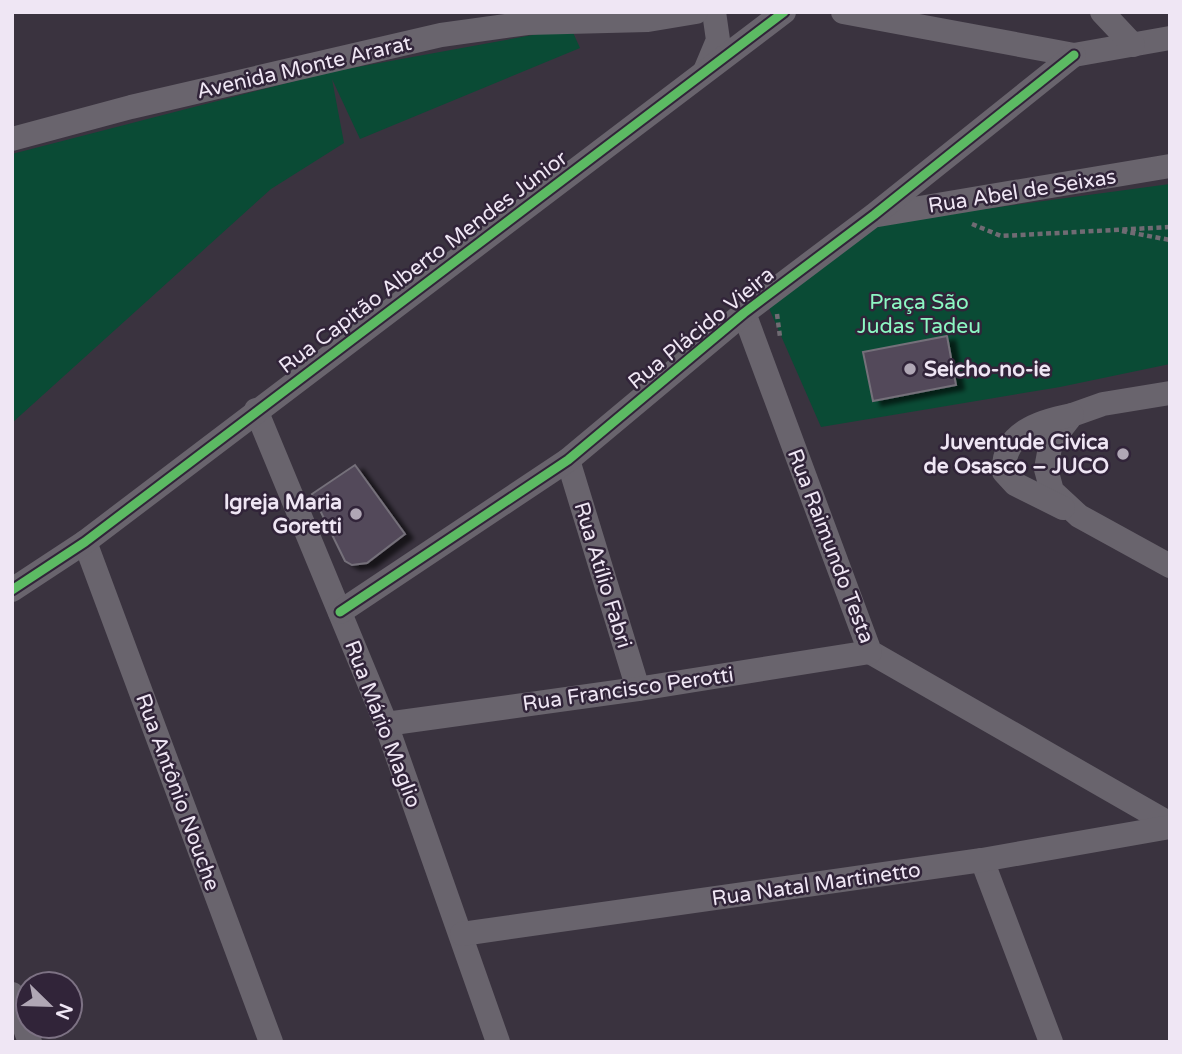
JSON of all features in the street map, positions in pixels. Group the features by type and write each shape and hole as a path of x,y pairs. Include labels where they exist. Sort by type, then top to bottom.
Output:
{"street":[{"path":"441,35 452,12"},
{"name":"Avenida Monte Ararat","path":"12,139 131,107 441,35 527,23 696,12"},
{"path":"705,72 718,40 714,12"},
{"name":"Rua Capitão Alberto Mendes Júnior","path":"12,590 85,542 784,12"},
{"path":"844,12 1074,55 1170,38"},
{"path":"1102,12 1133,45"},
{"name":"Rua Plácido Vieira","path":"340,612 568,460 744,313 874,215 1074,55"},
{"name":"Rua Abel de Seixas","path":"874,215 1170,166"},
{"name":"Rua Raimundo Testa","path":"744,313 870,652 1170,825"},
{"path":"1170,393 1103,404 1072,415 1047,419 1012,441 1003,456 1004,472 1015,484 1170,566"},
{"name":"Rua Mário Maglio","path":"257,410 386,724 498,1042"},
{"path":"1072,415 1051,442 1046,469 1052,491 1079,516"},
{"name":"Rua Atílio Fabri","path":"568,460 638,689"},
{"name":"Rua Antônio Nouche","path":"85,542 271,1042"},
{"name":"Rua Francisco Perotti","path":"386,724 638,689 870,652"},
{"name":"Rua Natal Martinetto","path":"462,934 982,860 1170,825"},
{"path":"982,860 1051,1042"},
{"path":"12,994 30,1042"}],"path":[{"path":"969,223 1001,236 1170,227"},
{"path":"1114,230 1170,240"},
{"path":"777,309 781,347"}],"green space":[{"path":"571,28 580,48 360,139 332,79 344,143 271,189 12,423 12,154 330,72"},
{"name":"Praça São Judas Tadeu","path":"1170,184 1170,364 1060,387 821,427 768,306 874,224"}],"building":[{"name":"Seicho-no-ie","path":"947,336 956,385 873,401 863,352"},
{"name":"Igreja Maria Goretti","path":"355,465 405,534 367,563 352,565 345,561 312,494"}],"cycle path":[{"path":"12,590 85,542 784,12"},
{"path":"340,612 568,460 744,313 874,215 1074,55"}],"place":[{"name":"Seicho-no-ie","path":"910,369"},
{"name":"Juventude Civica de Osasco – JUCO","path":"1123,454"},
{"name":"Igreja Maria Goretti","path":"356,514"}]}
